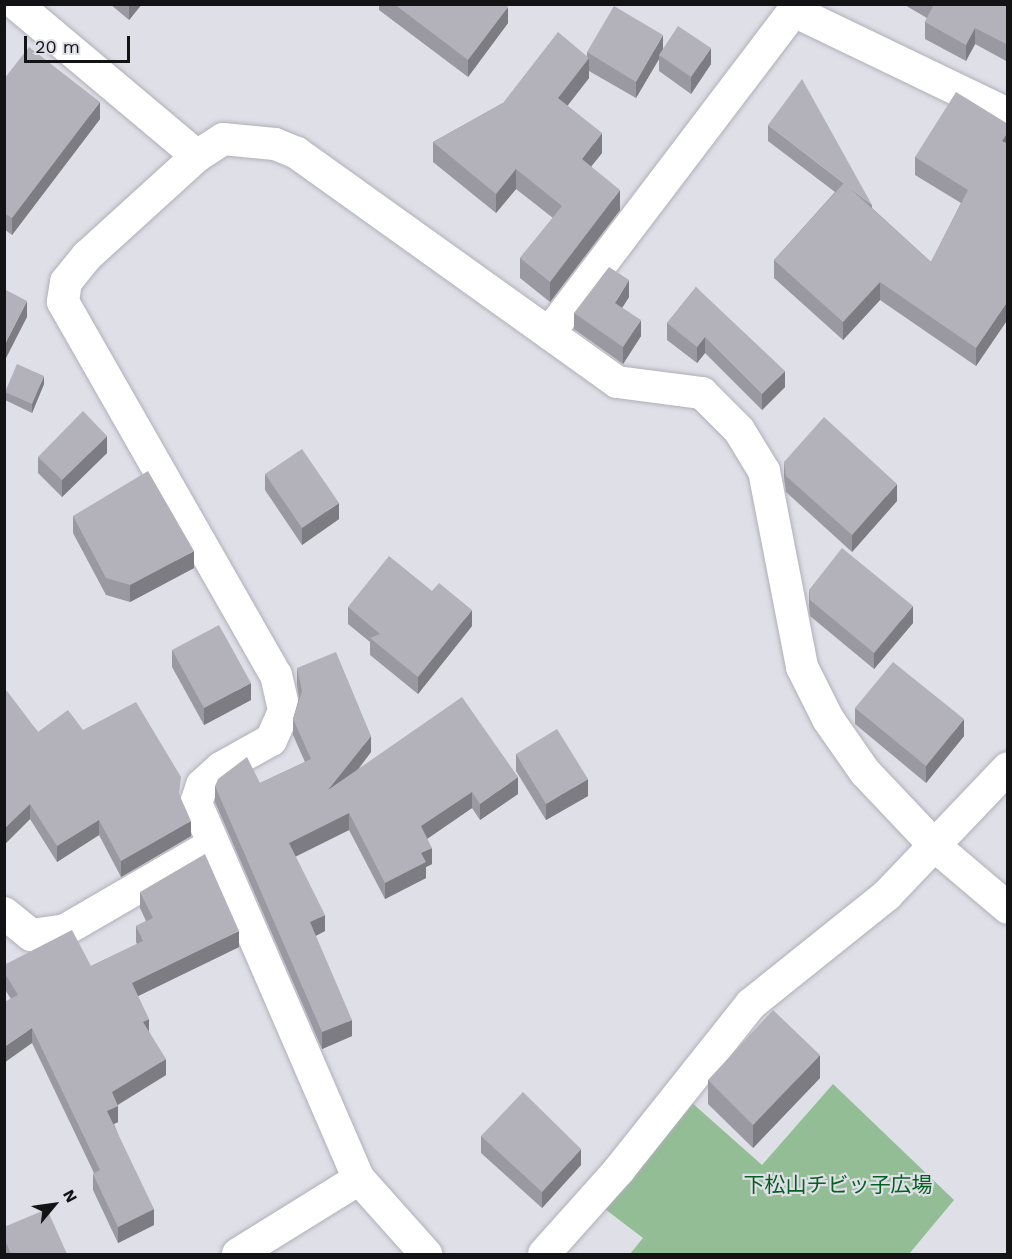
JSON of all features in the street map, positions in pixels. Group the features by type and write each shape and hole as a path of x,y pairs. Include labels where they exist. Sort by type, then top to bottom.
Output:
{"street":[{"path":"16,4 197,156"},
{"path":"549,333 798,8 1008,114"},
{"path":"426,1254 359,1179 210,846 196,803 202,785 271,740 284,711 276,675 63,302 66,282 87,256 197,156 223,139 275,144 297,153 617,382 702,393 739,430 764,471 802,667 865,772 936,847 1008,908"},
{"path":"544,1254 620,1170 751,1004 886,895 936,847 1008,768"},
{"path":"4,913 31,935 65,930 210,846"},
{"path":"237,1254 359,1179"}],"green space":[{"name":"下松山チビッ子広場","path":"833,1084 954,1200 909,1254 630,1254 643,1238 605,1209 691,1102 762,1165"}],"building":[{"path":"394,4 505,4 508,7 468,60"},
{"path":"934,4 1008,4 1008,45 975,28 966,45 925,22"},
{"path":"614,6 663,35 636,82 587,52"},
{"path":"678,26 711,48 691,77 659,55"},
{"path":"558,32 589,58 558,98 602,133 582,159 620,190 550,282 520,258 562,206 516,169 496,194 433,142 503,103"},
{"path":"29,47 100,102 12,218 4,213 4,79"},
{"path":"802,79 872,205 768,125"},
{"path":"956,92 1008,124 1008,132 1002,141 1008,144 1008,301 976,348 880,282 843,322 774,260 844,183 931,262 968,190 915,157"},
{"path":"609,267 629,280 615,303 641,320 623,347 574,313"},
{"path":"696,287 785,371 762,394 705,337 697,347 667,323"},
{"path":"4,289 27,301 4,346"},
{"path":"17,364 44,376 32,404 5,392"},
{"path":"83,411 107,436 62,480 38,457"},
{"path":"824,417 897,484 852,535 786,476 784,462"},
{"path":"302,449 339,503 302,528 265,474"},
{"path":"148,471 194,551 130,585 106,578 73,516"},
{"path":"842,548 913,606 874,653 810,600 809,590"},
{"path":"389,556 432,591 439,583 472,610 418,677 370,638 380,634 348,607"},
{"path":"219,625 251,683 204,708 172,650"},
{"path":"336,652 371,736 328,790 462,697 518,777 480,804 472,792 421,826 432,848 421,853 426,862 385,883 349,813 289,843 325,915 310,922 352,1020 322,1032 215,786 218,779 247,757 260,783 311,759 293,719 302,691 297,668"},
{"path":"893,662 964,719 926,766 855,708"},
{"path":"7,691 38,732 68,710 83,730 136,702 181,777 179,794 191,821 121,861 99,820 57,846 30,804 4,829 4,771 6,769 4,767 4,692"},
{"path":"557,729 588,779 546,804 516,754"},
{"path":"205,854 239,931 132,983 149,1019 143,1022 166,1059 112,1092 118,1106 107,1111 154,1209 118,1227 93,1174 100,1170 32,1028 4,1047 4,1002 18,995 4,972 4,965 72,930 91,966 143,941 136,926 153,918 140,892"},
{"path":"773,1010 820,1055 753,1125 708,1080"},
{"path":"523,1092 581,1149 542,1192 481,1136"},
{"path":"47,1209 67,1254 11,1254 4,1238 4,1227"}]}
